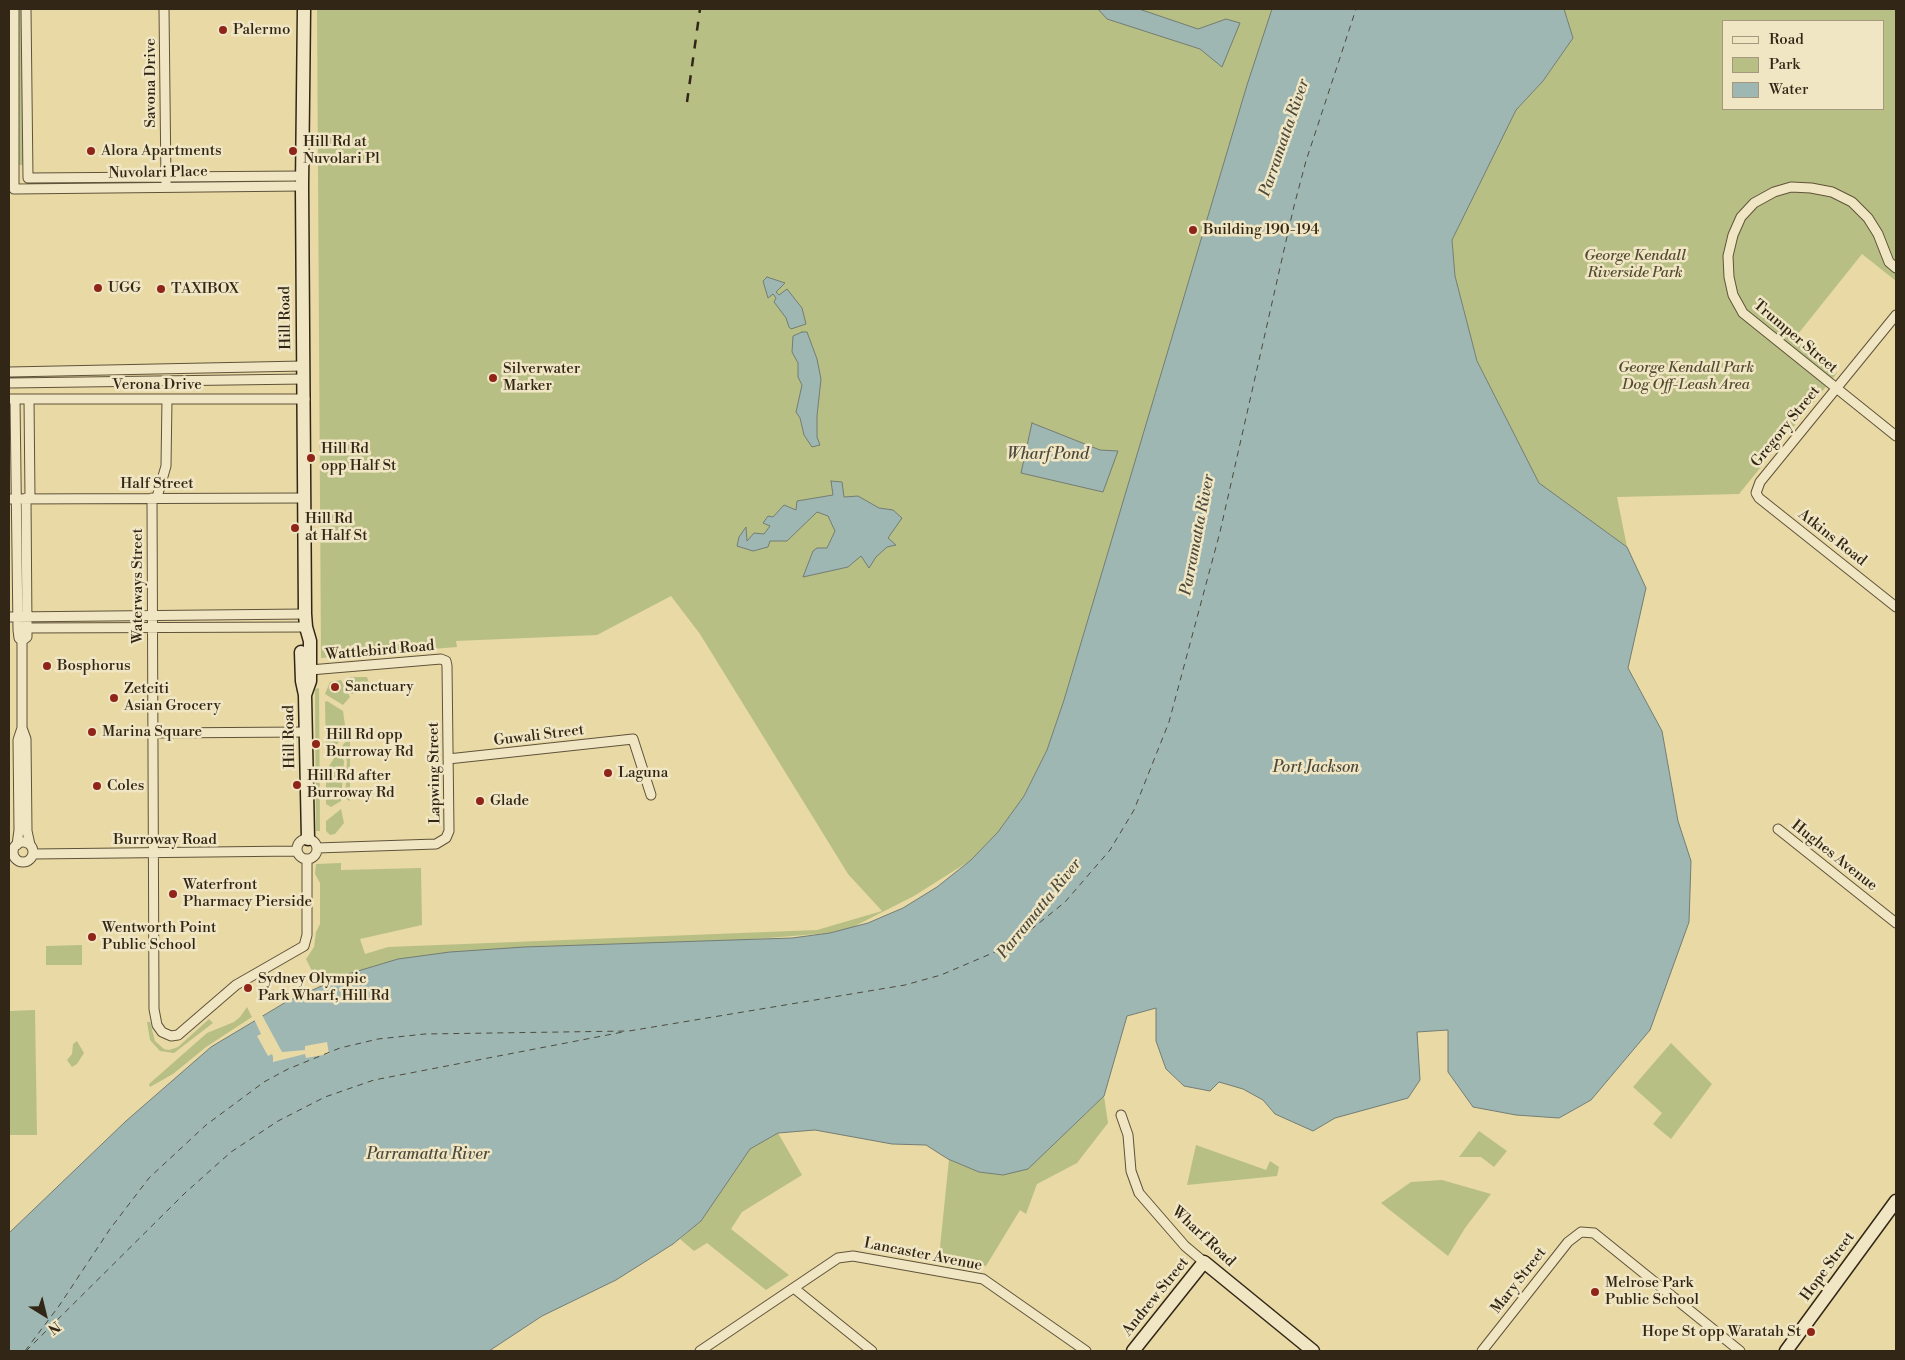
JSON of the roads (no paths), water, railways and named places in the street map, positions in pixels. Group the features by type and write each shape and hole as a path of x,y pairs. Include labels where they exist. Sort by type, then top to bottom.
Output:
{"street":[{"path":"14,9 14,189"},
{"path":"14,189 28,178 26,9"},
{"name":"Savona Drive","path":"164,9 166,182"},
{"name":"Hill Road","path":"304,9 302,181 305,399 305,621 301,641 312,843"},
{"name":"Nuvolari Place","path":"28,178 166,182 302,181"},
{"name":"Nuvolari Place","path":"14,189 166,182"},
{"name":"Trumper Street","path":"1893,265 1878,234 1868,218 1857,207 1832,192 1811,188 1791,187 1774,192 1754,203 1742,217 1733,235 1728,256 1729,277 1733,295 1743,313 1896,436"},
{"name":"Gregory Street","path":"1757,488 1896,315"},
{"name":"Verona Drive","path":"9,372 304,366"},
{"path":"166,369 166,381"},
{"path":"21,371 21,383"},
{"name":"Verona Drive","path":"9,383 304,380"},
{"path":"12,399 20,499"},
{"name":"Verona Drive","path":"12,399 305,399"},
{"path":"22,728 26,739 27,831 31,849 30,859 24,862 16,859 13,850 19,830 18,740 22,728 22,641 26,638 18,617 20,499 29,399"},
{"path":"155,498 166,466 167,399"},
{"name":"Atkins Road","path":"1757,488 1759,498 1896,607"},
{"name":"Waterways Street","path":"155,498 152,616 154,1009 158,1028 162,1032 171,1036 182,1032 243,980 304,946 307,935 307,859"},
{"name":"Half Street","path":"20,499 305,498"},
{"path":"18,617 152,616 305,621"},
{"path":"23,628 152,627 305,621"},
{"name":"Hill Road","path":"305,621 310,641 310,681 305,695"},
{"name":"Wattlebird Road","path":"310,670 441,659 446,661 447,666"},
{"name":"Lapwing Street","path":"312,843 436,844 443,842 449,831 447,666"},
{"path":"153,733 306,732"},
{"name":"Guwali Street","path":"448,759 633,739 651,795"},
{"name":"Hughes Avenue","path":"1778,829 1896,923"},
{"path":"13,850 23,842 31,849"},
{"path":"298,843 312,843 315,854 307,859 300,857 297,851 298,843"},
{"name":"Burroway Road","path":"31,849 153,854 297,851"},
{"name":"Wharf Road","path":"1121,1115 1128,1135 1131,1171 1139,1193 1185,1246 1313,1351"},
{"name":"Hope Street","path":"1786,1351 1896,1201"},
{"name":"Mary Street","path":"1482,1351 1568,1242 1581,1232 1594,1233 1740,1351"},
{"name":"Lancaster Avenue","path":"700,1351 838,1258 853,1256 984,1279 1086,1351"},
{"name":"Andrew Street","path":"1133,1351 1204,1262"},
{"path":"795,1288 872,1351"}],"water":[{"path":"1098,9 1139,9 1198,29 1226,19 1240,23 1222,67 1200,49 1107,19"},
{"name":"Port Jackson","path":"1272,9 1564,9 1573,38 1543,81 1516,110 1452,240 1455,276 1477,361 1539,483 1627,547 1646,588 1628,668 1662,731 1678,821 1691,861 1689,922 1650,1030 1591,1100 1559,1118 1516,1115 1473,1107 1448,1072 1448,1030 1417,1032 1420,1080 1408,1098 1335,1118 1313,1131 1275,1114 1263,1100 1243,1089 1219,1082 1210,1091 1184,1086 1166,1069 1156,1041 1156,1008 1127,1016 1104,1096 1028,1169 1003,1175 979,1172 948,1159 926,1145 892,1144 815,1130 778,1133 750,1149 701,1221 673,1244 616,1280 542,1316 489,1351 9,1351 9,1233 126,1121 211,1047 286,1002 348,974 398,959 450,952 524,947 792,938 830,933 868,923 903,908 937,887 971,860 998,832 1024,796 1047,750 1064,700 1247,85"},
{"path":"767,277 785,283 776,292 779,295 787,289 802,308 806,324 791,329 789,327 786,318 774,302 776,298 773,294 768,298 763,281"},
{"path":"807,332 817,359 821,379 817,416 817,437 820,445 812,447 804,435 800,418 796,412 802,385 798,377 798,363 792,352 793,336"},
{"name":"Wharf Pond","path":"1032,423 1100,450 1118,451 1103,492 1021,473"},
{"path":"831,481 842,482 844,497 858,496 879,508 893,510 902,518 888,538 896,545 887,547 876,557 869,568 861,556 848,567 803,577 813,551 817,548 827,548 835,531 828,516 817,512 787,541 770,541 768,547 753,551 737,546 739,537 746,527 747,541 754,533 764,534 770,526 763,523 768,516 773,517 784,505 796,510 797,501 833,495"}],"railway":[{"path":"687,102 700,9"}],"place":[{"name":"Palermo","path":"223,30"},
{"name":"Alora Apartments","path":"91,151"},
{"name":"Hill Rd at Nuvolari Pl","path":"293,151"},
{"name":"Building 190-194","path":"1193,230"},
{"name":"UGG","path":"98,288"},
{"name":"TAXIBOX","path":"161,289"},
{"name":"Silverwater Marker","path":"493,378"},
{"name":"Hill Rd opp Half St","path":"311,458"},
{"name":"Hill Rd at Half St","path":"295,528"},
{"name":"Bosphorus","path":"47,666"},
{"name":"Sanctuary","path":"335,687"},
{"name":"Zetciti Asian Grocery","path":"114,698"},
{"name":"Marina Square","path":"92,732"},
{"name":"Hill Rd opp Burroway Rd","path":"316,744"},
{"name":"Laguna","path":"608,773"},
{"name":"Hill Rd after Burroway Rd","path":"297,785"},
{"name":"Coles","path":"97,786"},
{"name":"Glade","path":"480,801"},
{"name":"Waterfront Pharmacy Pierside","path":"173,894"},
{"name":"Wentworth Point Public School","path":"92,937"},
{"name":"Sydney Olympic Park Wharf, Hill Rd","path":"248,988"},
{"name":"Melrose Park Public School","path":"1595,1292"},
{"name":"Hope St opp Waratah St","path":"1811,1332"}],"water label":[{"name":"Parramatta River","path":"1285,138"},
{"name":"Parramatta River","path":"1198,535"},
{"name":"Parramatta River","path":"1040,909"},
{"name":"Parramatta River","path":"428,1155"}],"park label":[{"name":"George Kendall Riverside Park","path":"1635,264"},
{"name":"George Kendall Park Dog Off-Leash Area","path":"1686,376"}]}
